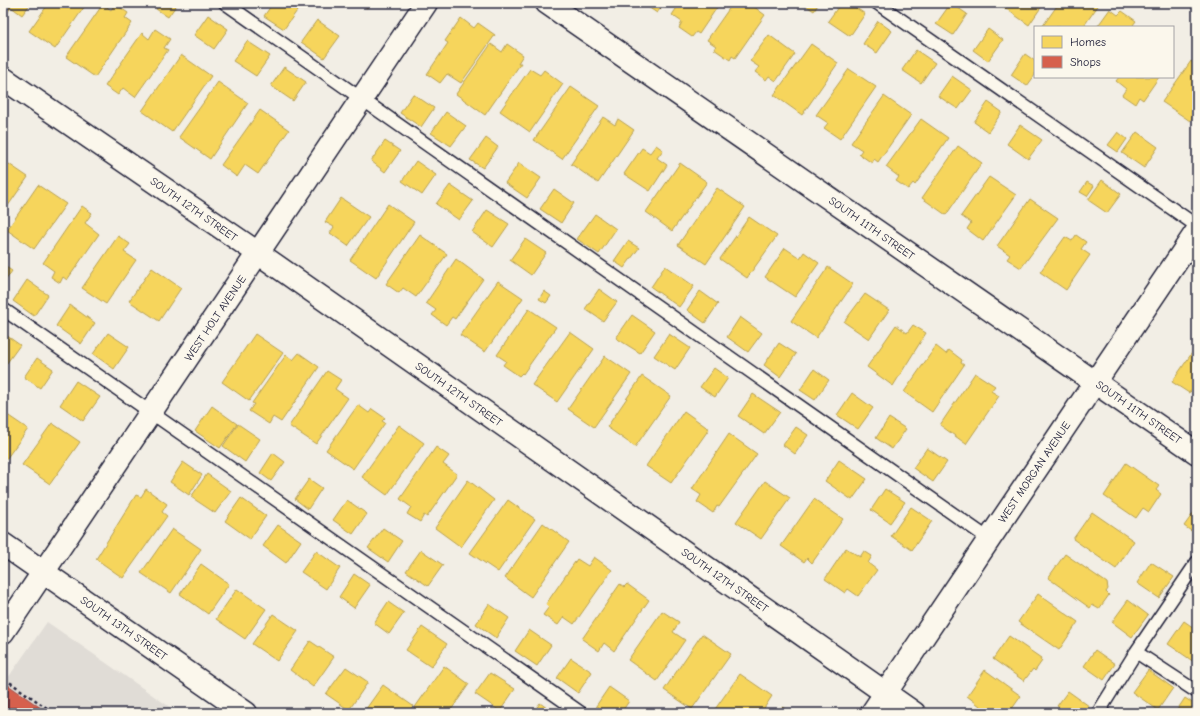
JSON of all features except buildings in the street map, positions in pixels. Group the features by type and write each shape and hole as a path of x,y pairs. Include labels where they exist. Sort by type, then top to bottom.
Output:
{"street":[{"name":"WEST HOLT AVENUE","path":"3,632 426,3"},
{"name":"SOUTH 11TH STREET","path":"547,3 1197,453"},
{"name":"SOUTH 12TH STREET","path":"3,78 258,253 914,713"},
{"name":"WEST MORGAN AVENUE","path":"872,713 1197,231"},
{"name":"SOUTH 13TH STREET","path":"3,544 246,713"}],"lane":[{"path":"225,3 989,538"},
{"path":"877,3 1197,226"},
{"path":"3,309 581,713"},
{"path":"1098,713 1136,652 1197,562"},
{"path":"1136,652 1197,692"}],"path":[{"path":"5,679 54,713"}],"shaded area":[{"path":"47,622 177,712 3,713 3,685"}]}
